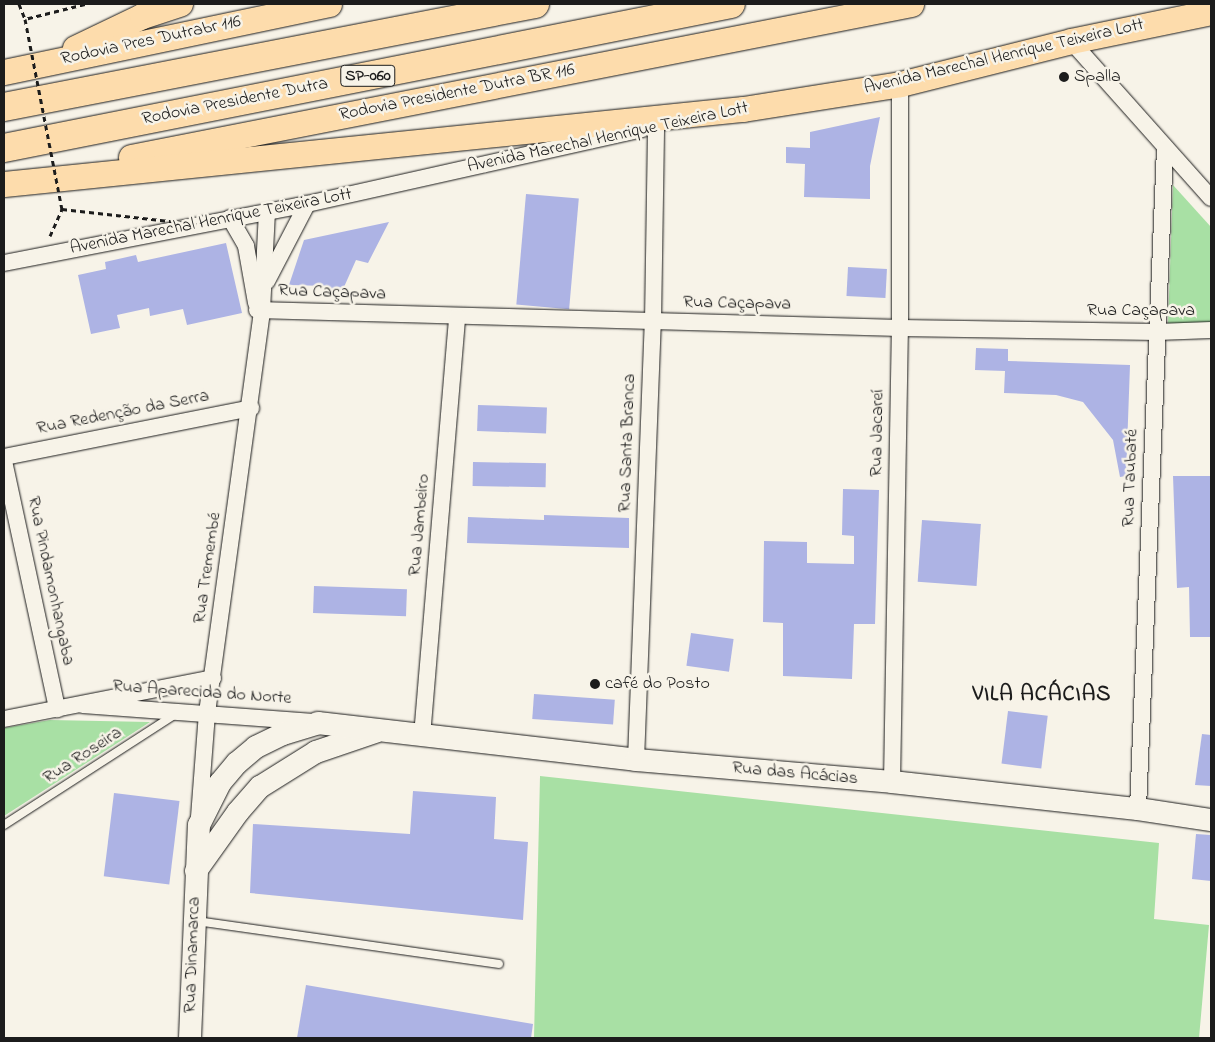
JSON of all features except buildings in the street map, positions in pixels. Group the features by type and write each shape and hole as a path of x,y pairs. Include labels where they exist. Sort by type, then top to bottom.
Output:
{"highway":[{"name":"SP-060","path":"4,107 535,4"},
{"name":"Rodovia Presidente Dutra","path":"4,148 732,4"}],"main road":[{"path":"39,65 142,16 180,4"},
{"name":"Rodovia Pres Dutrabr 116","path":"4,72 328,4"},
{"name":"Rodovia Presidente Dutra BR 116","path":"4,183 911,4"},
{"name":"Avenida Marechal Henrique Teixeira Lott","path":"743,109 900,84 1071,41 1211,12"},
{"path":"4,183 743,109"},
{"name":"Rua das Acácias","path":"196,871 199,824 220,783 236,763 256,747 283,734 318,723 636,760 892,782 1138,809 1211,820"},
{"name":"Rua das Acácias","path":"196,871 238,812 260,787 316,752 379,730"},
{"name":"Rua Dinamarca","path":"190,1038 196,871"}],"street":[{"path":"1071,41 1211,198"},
{"name":"Rua Jacareí","path":"892,782 900,328 900,84"},
{"name":"Avenida Marechal Henrique Teixeira Lott","path":"4,263 196,224 308,204 656,126 743,109"},
{"name":"Rua Santa Branca","path":"636,760 653,322 656,126"},
{"name":"Rua Taubaté","path":"1138,809 1165,148"},
{"name":"Rua Tremembé","path":"264,285 308,204"},
{"name":"Rua Tremembé","path":"199,824 207,712 251,408 259,313 264,285 267,212"},
{"name":"Rua Tremembé","path":"230,218 248,253 259,313"},
{"name":"Rua Caçapava","path":"259,313 900,328 1157,332 1211,330"},
{"name":"Rua Jambeiro","path":"422,736 457,317"},
{"name":"Rua Redenção da Serra","path":"4,457 251,408"},
{"name":"Rua Pindamonhangaba","path":"4,461 56,709"},
{"name":"Rua Aparecida do Norte","path":"4,719 213,678"},
{"name":"Rua Aparecida do Norte","path":"83,705 180,712 207,712 318,723"}],"lane":[{"name":"Rua Roseira","path":"4,825 180,712"},
{"path":"194,920 499,964"}],"path":[{"path":"19,4 25,19 62,209 42,256"},
{"path":"25,19 85,4"},
{"path":"62,209 196,224"}],"green space":[{"path":"1173,185 1211,227 1211,324 1168,324"},
{"path":"50,720 150,722 4,816 4,728"},
{"path":"540,776 1159,843 1154,919 1209,925 1199,1038 534,1038"}],"place":[{"name":"Spalla","path":"1064,77"},
{"name":"café do Posto","path":"595,684"}],"district":[{"name":"VILA ACÁCIAS","path":"1042,696"}]}
